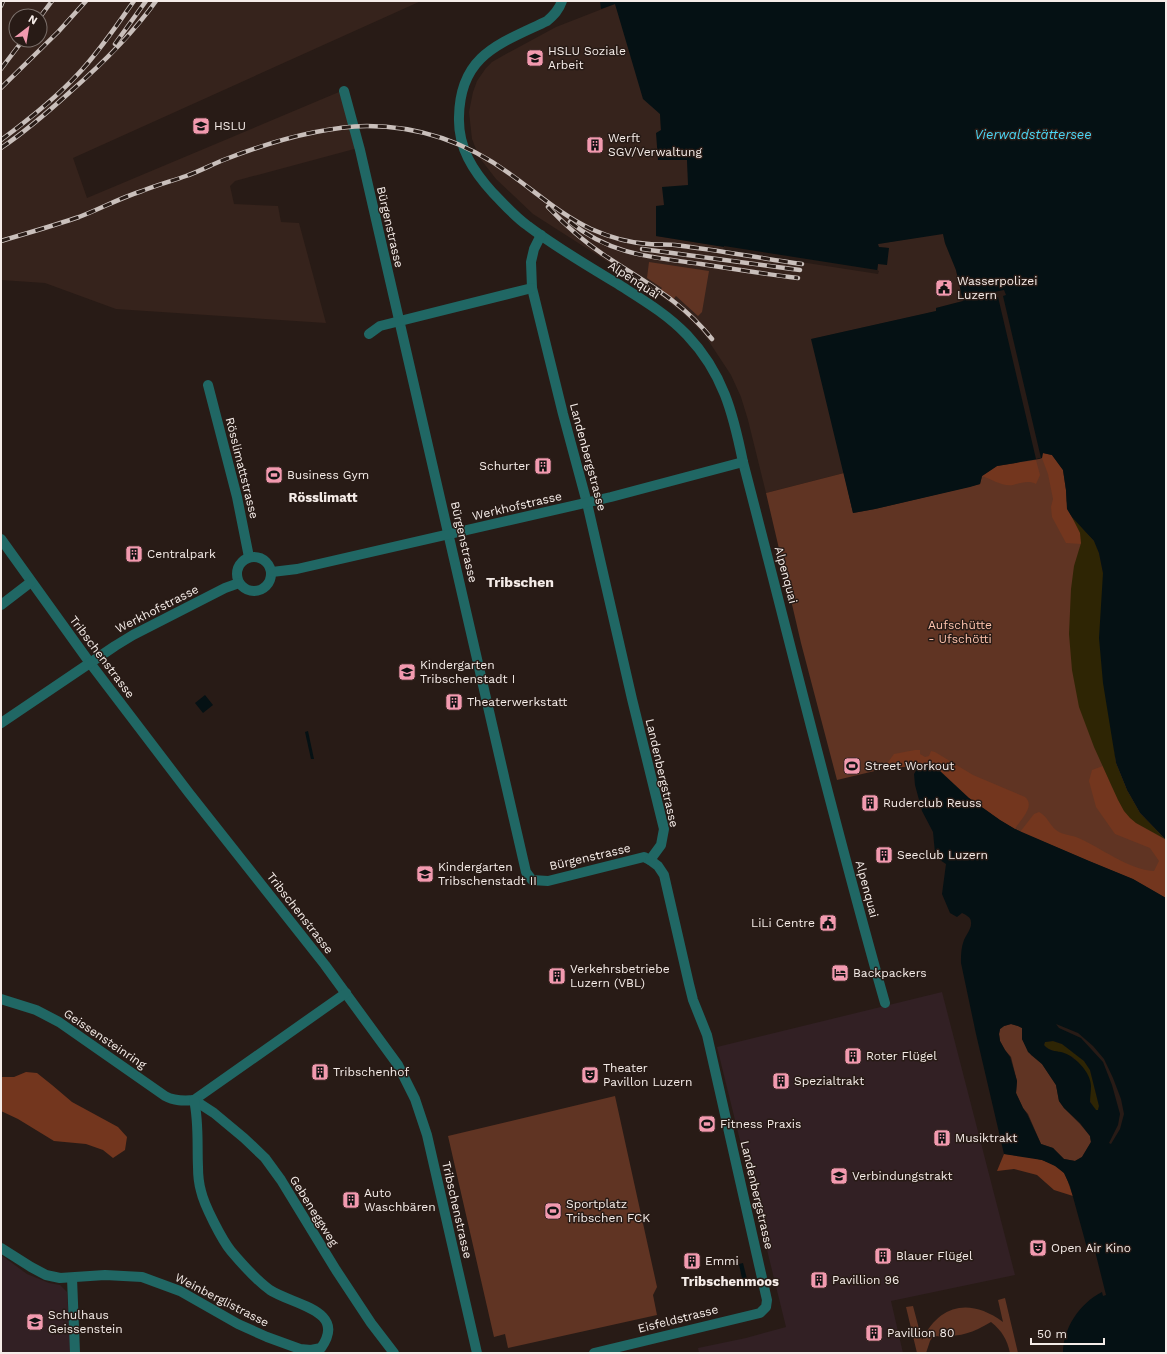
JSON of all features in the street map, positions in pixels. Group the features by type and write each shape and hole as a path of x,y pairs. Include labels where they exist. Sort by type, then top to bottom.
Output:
{"street":[{"name":"Alpenquai","path":"562,1 560,7 547,21 501,44 482,57 471,70 465,82 459,109 460,137 464,151 471,166 482,181 518,218 541,236 654,307 670,319 688,336 711,366 725,394 735,422 743,462 863,925 885,1002"},
{"name":"Bürgenstrasse","path":"344,91 360,150 526,872 532,880 548,881 644,858 650,860"},
{"name":"Landenbergstrasse","path":"541,236 536,242 531,262 532,288 564,421 587,503 633,704 664,829 661,845 650,860 658,866 664,875 688,984 707,1035 767,1300 766,1307"},
{"path":"369,334 380,326 532,288"},
{"name":"Rösslimattstrasse","path":"208,385 237,497 249,557"},
{"name":"Werkhofstrasse","path":"272,572 297,569 587,503 743,462"},
{"name":"Tribschenstrasse","path":"1,539 90,663 189,793 346,993 395,1060 415,1099 426,1135 477,1353"},
{"path":"254,556 265,560 271,567 272,572 268,584 258,591 248,590 240,583 237,573 238,567 241,563 249,557 254,556"},
{"path":"1,605 31,582"},
{"name":"Werkhofstrasse","path":"1,723 133,635 225,588 240,583"},
{"path":"194,1100 346,993"},
{"name":"Geissensteinring","path":"1,999 36,1010 59,1022 165,1096 174,1100 194,1100"},
{"name":"Weinberglistrasse","path":"1,1248 30,1267 46,1275 60,1278 105,1275 142,1277 180,1291 245,1328 300,1350 321,1348 327,1339 329,1329 326,1319 316,1311 270,1290 230,1250 223,1239 201,1192 198,1169 196,1110 194,1100"},
{"name":"Gebeneggweg","path":"194,1100 214,1113 265,1158 281,1180 358,1303 394,1353"},
{"path":"72,1278 75,1353"},
{"name":"Eisfeldstrasse","path":"594,1353 760,1313 766,1307"}],"shaded area":[{"path":"1,1 421,1 73,158 87,198 339,92 358,148 235,181 230,186 234,204 278,206 281,222 299,223 326,323 116,309 45,283 1,280"},
{"path":"615,4 660,114 661,130 687,160 689,186 664,206 657,206 656,236 877,271 878,264 888,248 878,247 878,244 943,233 945,243 956,270 963,301 936,308 937,311 812,339 844,473 766,493 741,397 731,375 704,334 684,314 658,294 533,214 496,179 479,157 472,139 469,112 477,81 486,68 492,62 556,27"},
{"path":"1043,453 1052,455 1063,470 1067,509 1081,533 1081,544 1066,543 1052,517 1051,507 1053,499 1048,474 1042,458"},
{"path":"1036,460 1040,475 1036,484 1027,482 1005,485 982,476 997,466"},
{"path":"920,750 920,754 925,757 929,756 931,751 935,752 973,775 1025,797 1029,805 1026,813 1015,829 969,798 940,771 923,765 883,769 894,754"},
{"path":"1103,766 1112,787 1136,823 1166,840 1166,898 1133,879 1020,832 1034,814 1039,812 1058,831 1085,841 1124,862 1154,871 1159,861 1150,848 1115,834 1096,807 1089,781 1092,770"},
{"path":"942,992 1015,1275 891,1301 903,1353 699,1353 698,1348 746,1338 786,1327 717,1047"},
{"path":"26,1072 37,1073 72,1102 118,1127 127,1137 125,1150 113,1158 103,1150 86,1144 54,1141 18,1119 1,1111 1,1077 14,1077"},
{"path":"1004,1154 1044,1161 1059,1168 1064,1173 1068,1181 1073,1196 1054,1190 1037,1175 1014,1169 997,1171"},
{"name":"Schulhaus Geissenstein","path":"1,1255 27,1274 49,1283 60,1285 67,1292 71,1353 1,1353"}],"green space":[{"path":"649,262 709,271 702,312 698,316 676,296 671,302 658,293 662,288 647,278"},
{"name":"Aufschütte - Ufschötti","path":"1043,453 1073,519 1094,541 1127,790 1166,840 1166,898 1133,879 1015,829 923,765 883,769 837,780 801,643 766,493 844,473 853,513 980,484 982,476"},
{"path":"1011,1024 1022,1028 1022,1039 1031,1055 1042,1064 1056,1085 1059,1101 1090,1136 1091,1142 1082,1157 1075,1161 1064,1159 1053,1148 1041,1144 1028,1114 1023,1108 1016,1093 1017,1081 1011,1057 1000,1041 999,1034 1000,1029"},
{"name":"Sportplatz Tribschen FCK","path":"615,1096 657,1287 653,1295 657,1315 508,1348 505,1334 494,1337 448,1136"},
{"path":"1005,1298 1018,1353 1010,1353 1004,1336 991,1322 976,1330 963,1334 933,1336 926,1353 917,1353 906,1307 913,1306 922,1340 929,1328 938,1319 947,1312 957,1308 979,1310 991,1314 1003,1322 998,1300"}],"sand":[{"path":"1072,517 1094,541 1099,553 1103,573 1113,737 1116,763 1127,790 1140,813 1165,839 1136,823 1124,811 1094,747 1079,707 1072,670 1069,634 1071,589 1074,566 1081,543 1080,533"},
{"path":"1053,1041 1062,1044 1084,1061 1090,1070 1099,1106 1098,1111 1089,1098 1085,1078 1080,1065 1072,1056 1051,1050 1044,1045 1045,1042"}],"water":[{"name":"Vierwaldstättersee","path":"600,1 1166,1 1166,840 1140,813 1127,790 1116,763 1103,683 1099,638 1103,573 1099,553 1094,541 1072,517 1067,509 1063,470 1052,455 1043,453 1042,458 1039,459 997,466 982,476 980,484 970,487 853,513 811,339 936,311 936,308 963,301 956,270 943,234 878,244 879,247 889,248 887,265 878,264 877,272 656,236 656,206 664,205 662,187 688,185 687,160 658,160 656,133 661,130 660,114 643,99 615,4 601,9"},
{"path":"205,695 213,705 203,713 195,703"},
{"path":"308,731 314,759 311,759 305,732"},
{"path":"923,765 940,771 969,798 1015,829 1133,879 1166,898 1166,1353 1063,1353 1066,1334 1074,1317 1094,1297 1102,1292 1103,1296 1106,1295 1094,1247 1087,1248 1070,1186 1064,1173 1055,1166 1042,1160 1004,1154 961,963 962,946 971,927 971,920 968,916 962,913 957,917 950,913 942,894 946,864 937,858 935,853 933,832 922,811 915,785 914,774 917,769","holes":["1011,1024 1022,1028 1022,1039 1028,1052 1042,1064 1056,1085 1059,1101 1064,1108 1080,1123 1090,1136 1091,1142 1082,1157 1075,1161 1064,1159 1053,1148 1041,1144 1023,1108 1016,1093 1017,1081 1010,1057 1000,1041 1000,1029","1053,1041 1062,1044 1084,1061 1090,1070 1099,1106 1098,1110 1096,1110 1090,1102 1091,1086 1085,1070 1076,1060 1061,1052 1050,1050 1044,1045 1045,1042"]},
{"path":"743,1263 749,1287 744,1288 739,1264"}],"pier":[{"path":"724,246 879,271 878,274 723,250"},
{"path":"1004,290 1006,295 1003,296 1041,458 1036,459 998,297 995,297 994,292"},
{"path":"1056,1024 1078,1033 1093,1046 1104,1059 1113,1078 1121,1099 1124,1114 1120,1129 1111,1144 1109,1143 1118,1125 1120,1114 1112,1085 1103,1062 1081,1038 1059,1028"}],"railway":[{"path":"1,6 3,1"},
{"path":"47,8 52,1"},
{"path":"1,88 58,32 86,1"},
{"path":"1,140 41,109 86,66 134,1"},
{"path":"115,44 146,1"},
{"path":"1,148 37,121 93,71 126,38 156,1"},
{"path":"1,69 17,48"},
{"path":"1,241 79,217 126,197 277,141 313,132 367,126 405,129 442,138 460,145 494,163 569,217 591,229 612,237 634,242 691,247 802,264"},
{"path":"548,207 589,244 675,302 688,313 712,339"},
{"path":"570,222 601,242 632,253 798,278"},
{"path":"642,249 800,270"}],"place":[{"name":"HSLU Soziale Arbeit","path":"535,58"},
{"name":"HSLU","path":"201,126"},
{"name":"Werft SGV/Verwaltung","path":"595,145"},
{"name":"Wasserpolizei Luzern","path":"944,288"},
{"name":"Schurter","path":"543,466"},
{"name":"Business Gym","path":"274,475"},
{"name":"Centralpark","path":"134,554"},
{"name":"Kindergarten Tribschenstadt I","path":"407,672"},
{"name":"Theaterwerkstatt","path":"454,702"},
{"name":"Street Workout","path":"852,766"},
{"name":"Ruderclub Reuss","path":"870,803"},
{"name":"Seeclub Luzern","path":"884,855"},
{"name":"Kindergarten Tribschenstadt II","path":"425,874"},
{"name":"LiLi Centre","path":"828,923"},
{"name":"Backpackers","path":"840,973"},
{"name":"Verkehrsbetriebe Luzern (VBL)","path":"557,976"},
{"name":"Roter Flügel","path":"853,1056"},
{"name":"Tribschenhof","path":"320,1072"},
{"name":"Theater Pavillon Luzern","path":"590,1075"},
{"name":"Spezialtrakt","path":"781,1081"},
{"name":"Fitness Praxis","path":"707,1124"},
{"name":"Musiktrakt","path":"942,1138"},
{"name":"Verbindungstrakt","path":"839,1176"},
{"name":"Auto Waschbären","path":"351,1200"},
{"name":"Sportplatz Tribschen FCK","path":"553,1211"},
{"name":"Open Air Kino","path":"1038,1248"},
{"name":"Blauer Flügel","path":"883,1256"},
{"name":"Emmi","path":"692,1261"},
{"name":"Pavillion 96","path":"819,1280"},
{"name":"Schulhaus Geissenstein","path":"35,1322"},
{"name":"Pavillion 80","path":"874,1333"}],"district":[{"name":"Rösslimatt","path":"323,497"},
{"name":"Tribschen","path":"520,582"},
{"name":"Tribschenmoos","path":"730,1281"}]}
